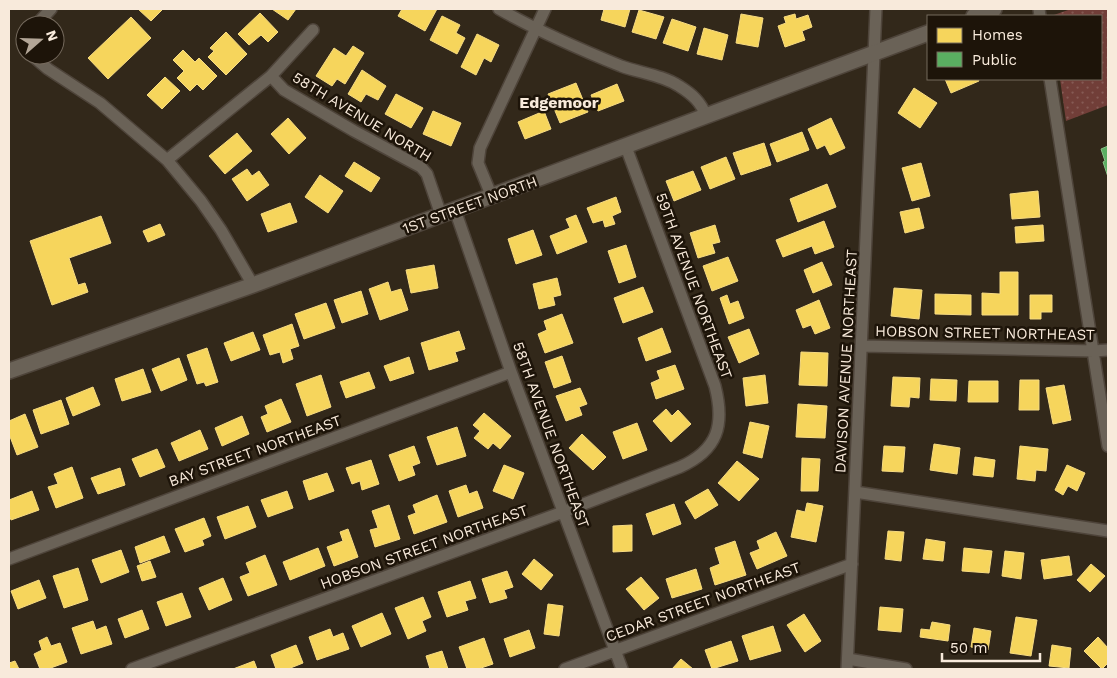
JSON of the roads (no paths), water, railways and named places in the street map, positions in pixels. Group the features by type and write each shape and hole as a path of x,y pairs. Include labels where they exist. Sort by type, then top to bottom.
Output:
{"street":[{"path":"499,9 536,30 605,60 677,84 693,95 702,105 706,116"},
{"path":"492,197 478,163 480,148 545,9"},
{"name":"DAVISON AVENUE NORTHEAST","path":"848,664 876,9"},
{"path":"977,15 994,9"},
{"path":"167,160 272,76 313,30"},
{"name":"1ST STREET NORTH","path":"9,371 253,285 927,33"},
{"path":"43,65 100,103 167,160 201,201 221,230 253,285"},
{"name":"58TH AVENUE NORTH","path":"272,76 284,90 421,167 427,174 448,213"},
{"path":"1050,80 1108,446"},
{"name":"59TH AVENUE NORTHEAST","path":"626,147 715,386 719,403 719,420 715,437"},
{"name":"58TH AVENUE NORTHEAST","path":"448,213 511,372 622,669"},
{"name":"HOBSON STREET NORTHEAST","path":"861,346 1108,350"},
{"name":"BAY STREET NORTHEAST","path":"9,559 511,372"},
{"name":"HOBSON STREET NORTHEAST","path":"132,669 563,512 696,460 706,451 715,437"},
{"path":"855,492 1108,531"},
{"name":"CEDAR STREET NORTHEAST","path":"565,669 852,564"},
{"path":"848,664 906,669"}],"district":[{"name":"Edgemoor","path":"559,102"}]}
